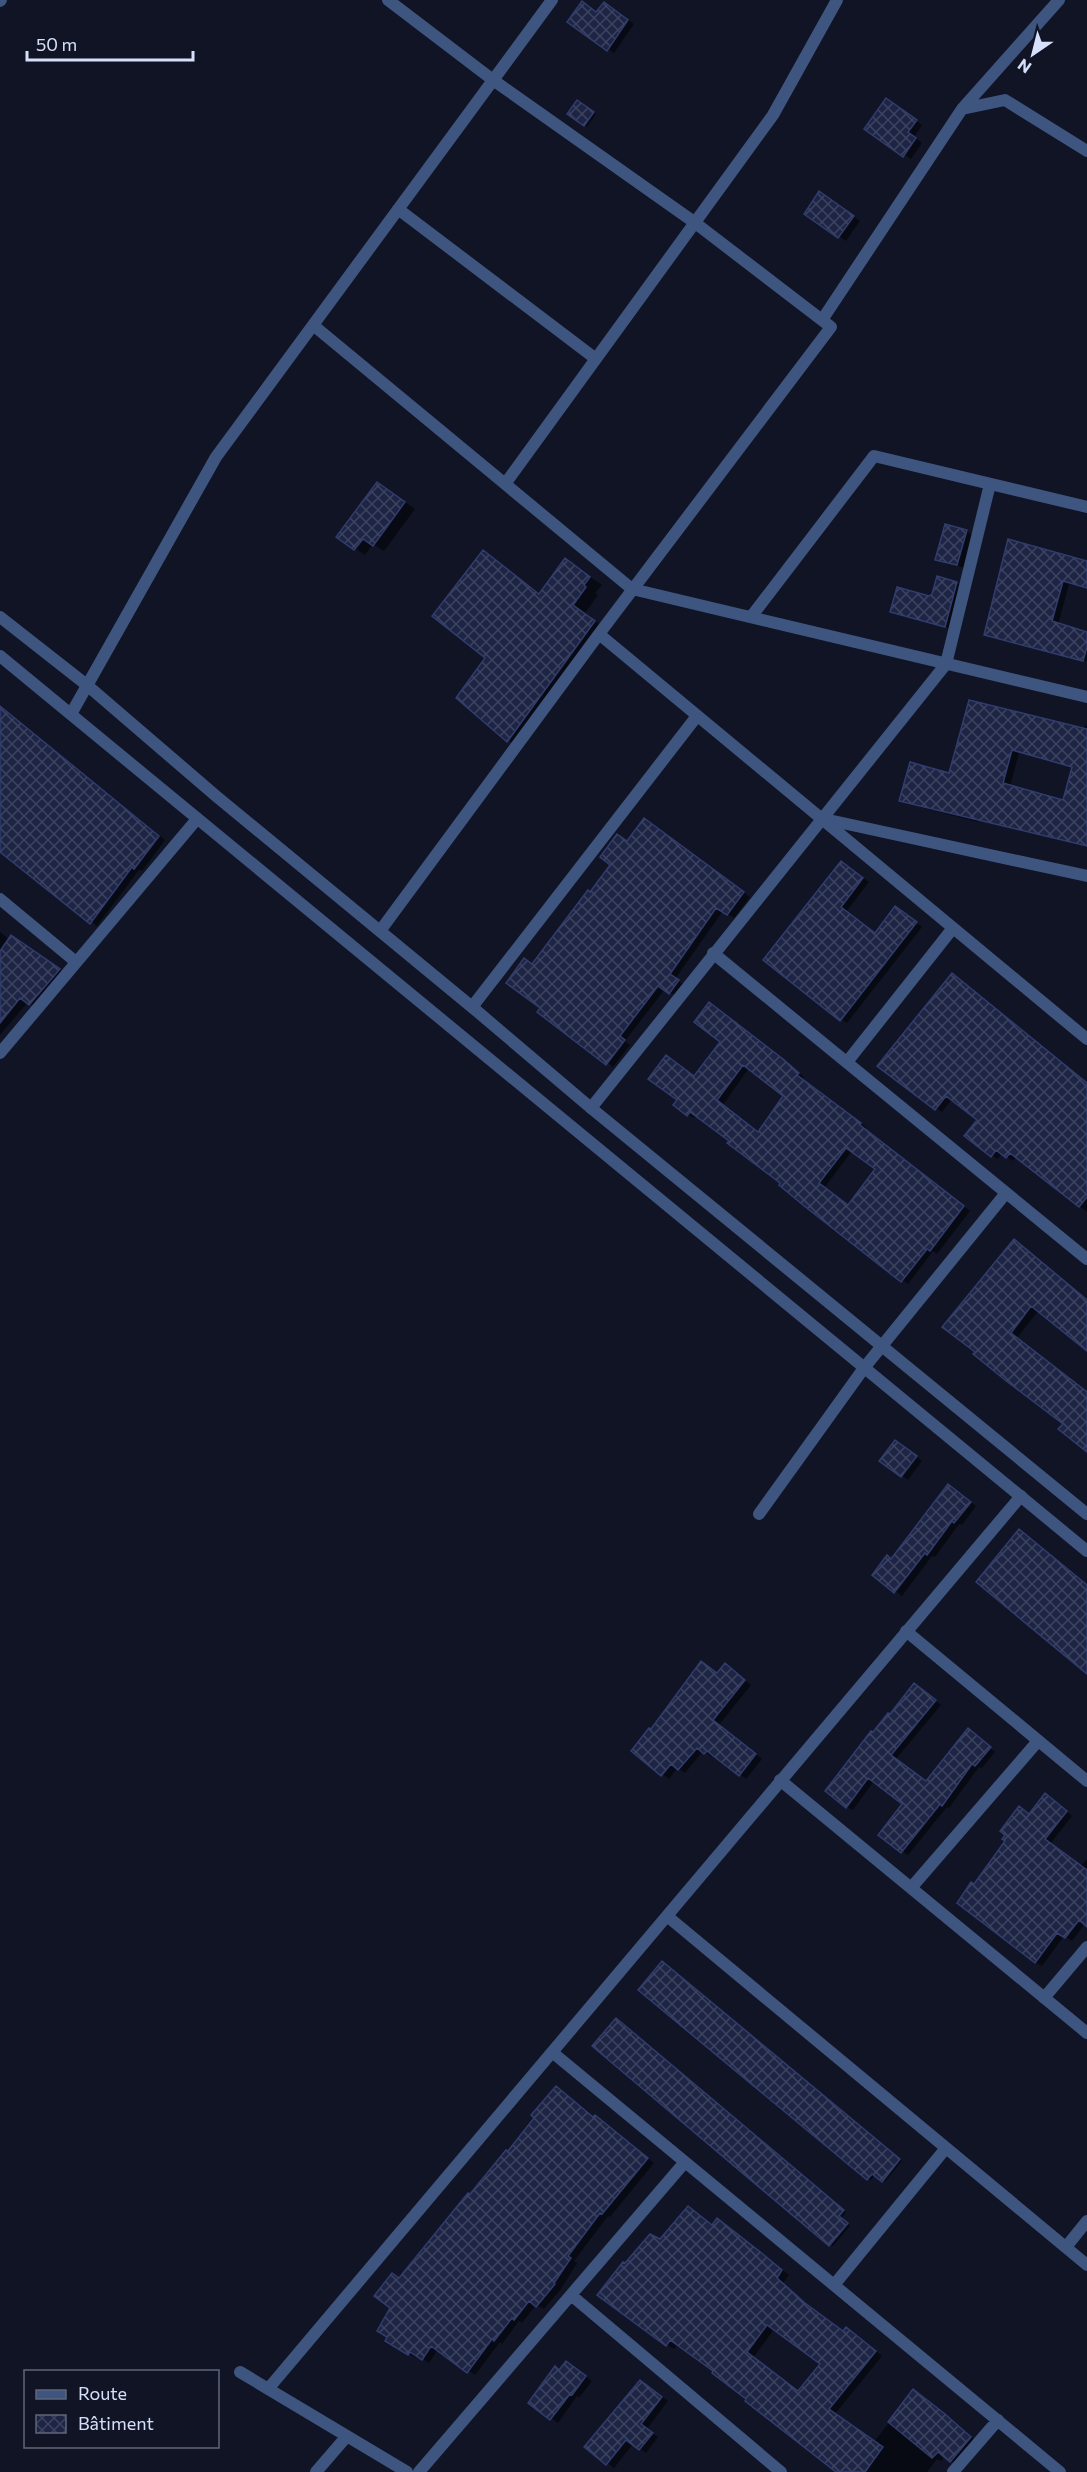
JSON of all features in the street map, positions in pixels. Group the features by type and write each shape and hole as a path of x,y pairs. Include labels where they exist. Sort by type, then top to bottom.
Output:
{"street":[{"path":"380,931 632,589 831,327 694,222 493,80 388,0"},
{"path":"71,714 216,457 552,0"},
{"path":"505,484 773,115 837,0"},
{"path":"822,320 962,109 1059,0"},
{"path":"962,109 1005,100 1087,151"},
{"path":"398,209 596,358"},
{"path":"313,325 632,589 1087,697"},
{"path":"751,618 874,456 1087,507"},
{"path":"591,1108 946,664 990,484"},
{"path":"0,617 88,686 216,796 591,1108 1087,1514"},
{"path":"599,634 1087,1039"},
{"path":"0,656 1087,1551"},
{"path":"472,1007 697,716"},
{"path":"0,1053 197,819"},
{"path":"822,819 1087,876"},
{"path":"0,899 76,962"},
{"path":"847,1062 953,928"},
{"path":"713,953 1087,1260"},
{"path":"759,1514 864,1368 1006,1193"},
{"path":"268,2389 1021,1496"},
{"path":"906,1631 1087,1781"},
{"path":"911,1888 1038,1741"},
{"path":"780,1780 1087,2033"},
{"path":"667,1916 1087,2265"},
{"path":"1044,1998 1087,1947"},
{"path":"552,2052 1060,2472"},
{"path":"834,2285 946,2148"},
{"path":"419,2472 685,2162"},
{"path":"1066,2247 1087,2221"},
{"path":"571,2295 781,2472"},
{"path":"240,2372 407,2472"},
{"path":"953,2472 998,2420"},
{"path":"316,2472 347,2436"}],"building":[{"path":"582,1 596,12 604,2 628,20 607,51 567,22"},
{"path":"886,98 917,120 908,132 916,138 903,157 864,129"},
{"path":"577,100 594,112 584,126 567,114"},
{"path":"819,191 854,216 838,238 804,214"},
{"path":"377,482 405,502 373,546 363,539 354,550 336,537"},
{"path":"945,524 967,530 957,565 935,560"},
{"path":"1008,539 1087,561 1087,588 1063,581 1052,621 1087,632 1087,647 1083,661 984,635"},
{"path":"483,550 539,594 565,558 590,577 573,605 595,621 507,742 456,698 485,658 432,616"},
{"path":"937,576 957,582 945,627 890,612 897,587 929,596 932,594"},
{"path":"969,700 1087,729 1087,846 899,801 910,762 949,773","holes":["1012,750 1072,767 1063,800 1003,783"]},
{"path":"0,706 159,836 134,869 132,867 90,924 0,852"},
{"path":"644,818 744,892 727,915 716,908 670,974 679,980 669,994 658,986 620,1036 625,1040 606,1065 537,1012 540,1008 506,983 524,958 532,964 588,890 590,892 610,865 600,857 617,834 627,841"},
{"path":"841,861 863,878 841,907 875,933 895,906 917,922 840,1021 763,960"},
{"path":"11,935 60,969 29,1005 20,998 0,1023 0,951"},
{"path":"952,973 1087,1083 1087,1197 1079,1207 1010,1153 1006,1158 996,1150 991,1157 964,1136 977,1120 946,1096 935,1110 877,1066"},
{"path":"709,1002 783,1059 799,1073 797,1075 964,1206 930,1251 927,1249 901,1282 803,1205 779,1185 780,1183 727,1143 729,1141 690,1112 687,1116 673,1105 677,1100 648,1079 666,1055 694,1076 720,1042 694,1022","holes":["743,1065 783,1096 758,1132 717,1100","846,1148 875,1169 848,1205 819,1183"]},
{"path":"1014,1239 1087,1300 1087,1351 1031,1306 1011,1333 1087,1392 1087,1452 1058,1429 1063,1424 1005,1380 973,1354 975,1352 942,1327"},
{"path":"895,1440 917,1456 901,1477 879,1461"},
{"path":"948,1484 971,1502 954,1523 952,1521 927,1555 925,1553 894,1593 872,1575 887,1555 891,1559"},
{"path":"1019,1529 1087,1585 1087,1674 976,1582"},
{"path":"701,1661 717,1673 725,1663 745,1680 713,1720 756,1754 739,1776 707,1751 704,1754 697,1748 678,1770 671,1764 661,1776 631,1751 649,1728 651,1729"},
{"path":"914,1683 936,1700 891,1755 926,1781 968,1728 991,1747 975,1766 972,1764 942,1806 940,1804 901,1853 878,1835 902,1804 868,1778 846,1808 825,1791 871,1731 873,1732 888,1713 890,1714"},
{"path":"1045,1793 1067,1811 1045,1839 1087,1870 1087,1927 1079,1920 1065,1938 1057,1933 1035,1963 957,1903 971,1882 974,1884 1005,1841 1002,1839 1005,1835 1000,1831 1019,1806 1029,1814"},
{"path":"662,1961 900,2159 882,2182 872,2174 867,2180 638,1990"},
{"path":"616,2018 844,2210 839,2216 848,2223 829,2246 592,2046"},
{"path":"556,2086 648,2158 602,2214 600,2213 568,2256 571,2258 555,2284 536,2307 529,2301 494,2341 492,2339 467,2373 431,2346 422,2360 410,2352 408,2355 385,2341 387,2337 377,2331 390,2308 374,2296 392,2273 399,2278 468,2193 470,2194 506,2150 508,2151 534,2118 531,2115"},
{"path":"688,2206 712,2225 717,2218 782,2270 777,2278 805,2303 843,2331 846,2327 876,2351 829,2409 883,2447 865,2472 836,2472 745,2401 746,2399 712,2373 713,2371 670,2340 666,2346 597,2295 623,2262 625,2263 650,2234 660,2239","holes":["767,2325 820,2364 798,2391 747,2352"]},
{"path":"566,2361 586,2376 550,2420 528,2403 555,2366 559,2370"},
{"path":"640,2380 662,2397 641,2424 653,2433 639,2450 626,2440 606,2465 584,2447"},
{"path":"913,2389 971,2437 950,2462 938,2452 932,2458 888,2422"}]}
